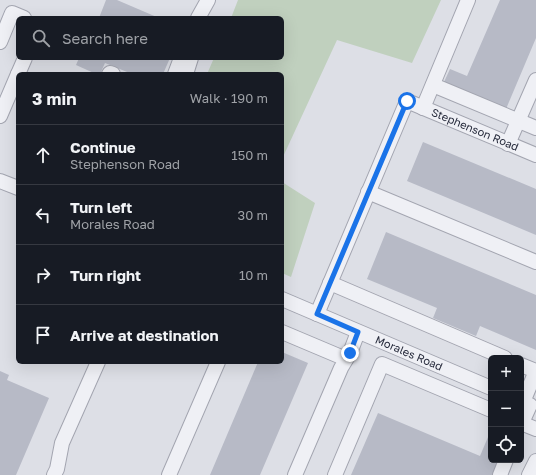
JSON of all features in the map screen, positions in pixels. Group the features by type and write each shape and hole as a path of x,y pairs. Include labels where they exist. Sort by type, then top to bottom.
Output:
{"street":[{"path":"423,108 468,0"},
{"path":"199,16 205,1"},
{"path":"0,42 12,13 19,16"},
{"path":"19,72 24,60"},
{"path":"176,72 181,60"},
{"path":"187,72 190,60"},
{"path":"0,116 16,79"},
{"path":"508,144 536,80"},
{"path":"433,84 536,128"},
{"name":"Stephenson Road","path":"317,314 407,101 536,155"},
{"path":"0,181 16,187"},
{"path":"368,192 536,262"},
{"path":"330,283 498,355"},
{"name":"Morales Road","path":"284,301 485,386"},
{"path":"295,475 358,332"},
{"path":"284,333 346,359"},
{"path":"54,475 57,469 62,443 97,364"},
{"path":"169,475 217,364"},
{"path":"335,475 382,364 488,409"},
{"path":"524,366 536,371 527,404"},
{"path":"471,402 485,386"},
{"path":"524,424 536,429"},
{"path":"529,475 536,461"},
{"path":"500,475 505,463"}],"green space":[{"path":"238,0 441,0 412,63 337,40 284,155 284,72 208,72 213,60 284,60 284,16 232,16"},
{"path":"284,183 315,203 291,277 284,274"}],"building":[{"path":"106,0 117,0 154,16 100,16"},
{"path":"500,0 536,0 536,38 506,109 444,82 450,69 467,76"},
{"path":"78,60 169,60 164,72 127,72 105,63 101,72 92,72 76,65"},
{"path":"423,142 536,189 536,235 407,181"},
{"path":"386,232 536,295 536,350 480,326 476,336 433,318 437,308 367,279"},
{"path":"284,353 308,363 260,475 210,475 257,364 284,364"},
{"path":"0,371 9,375 7,380 49,398 16,475 0,475"},
{"path":"378,413 480,456 488,437 488,463 498,463 493,475 351,475"}],"route":[{"path":"350,353 358,332 317,314 407,101"}]}
